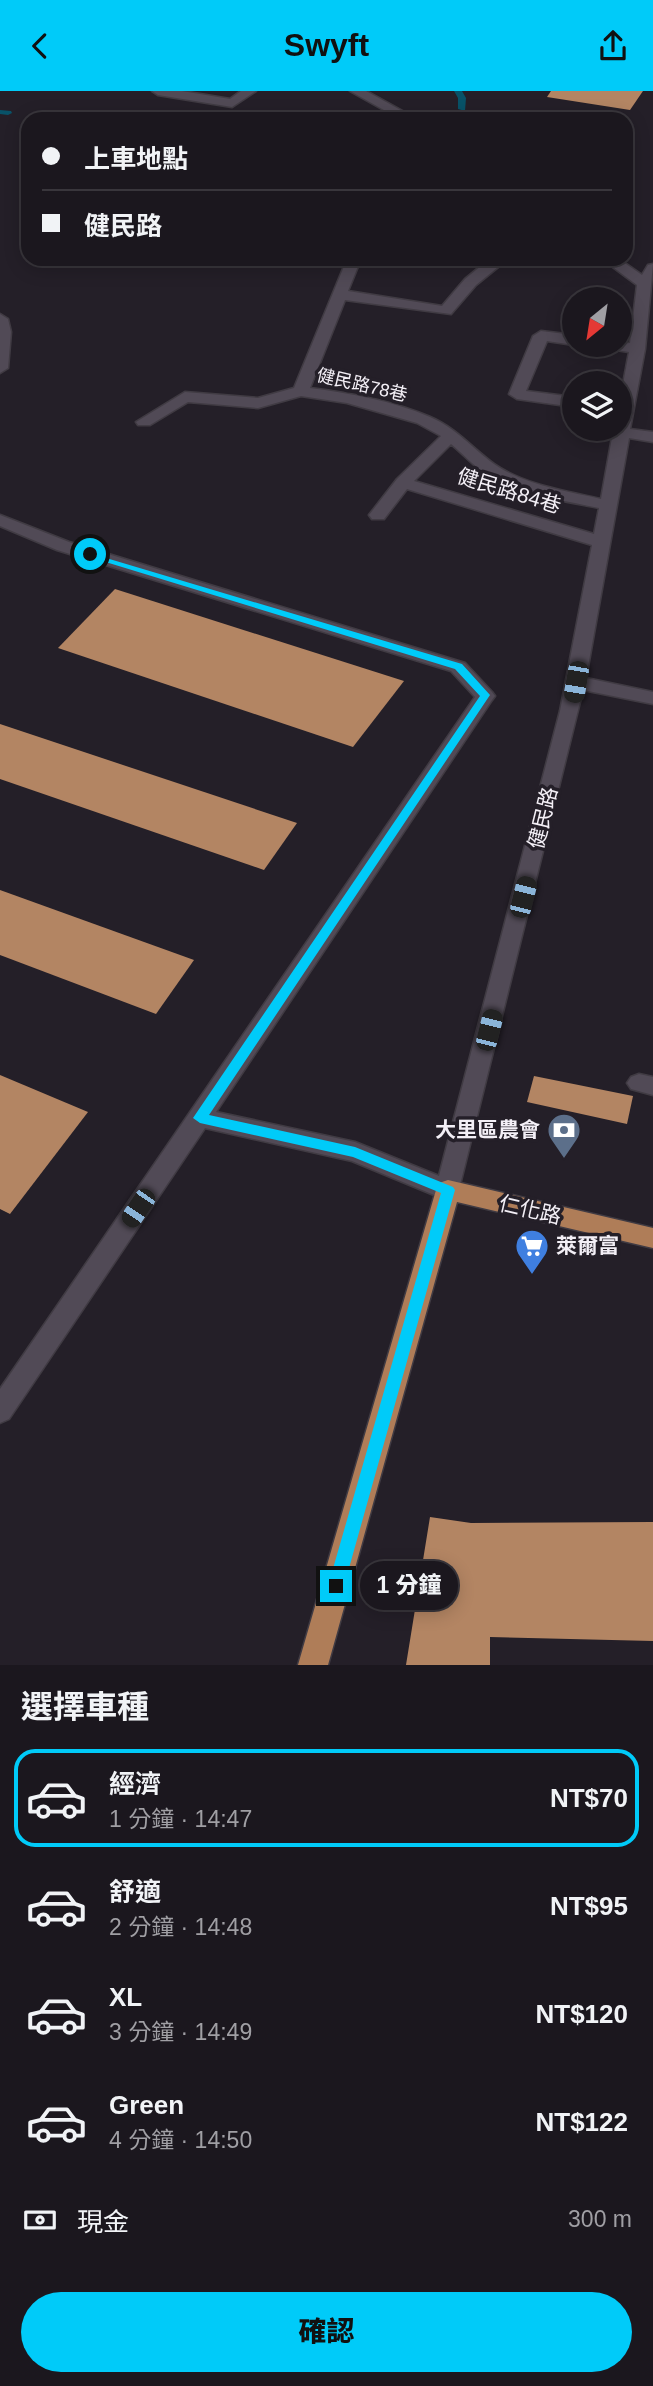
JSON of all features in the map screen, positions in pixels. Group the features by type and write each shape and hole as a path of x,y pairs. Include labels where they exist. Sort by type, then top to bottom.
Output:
{"main road":[{"name":"仁化路","path":"448,1190 653,1238"},
{"name":"健民路","path":"313,1665 448,1190"}],"street":[{"path":"158,91 232,103 250,91"},
{"path":"356,91 396,112"},
{"path":"301,391 351,266"},
{"path":"338,294 446,311 466,285 489,266"},
{"path":"625,266 649,276"},
{"name":"健民路","path":"632,371 649,276"},
{"path":"0,319 3,332 0,368"},
{"path":"562,339 541,336 517,394 562,400"},
{"path":"632,348 637,349"},
{"name":"健民路78巷","path":"144,422 185,397 258,403 301,391 349,398 423,420 451,435 490,470 544,492 607,505"},
{"path":"632,434 653,437"},
{"path":"377,515 403,483 451,435"},
{"name":"健民路","path":"448,1190 576,682 592,605 619,441"},
{"name":"健民路84巷","path":"403,483 601,542"},
{"path":"0,520 63,546 458,667 485,695 0,1411"},
{"path":"576,682 653,698"},
{"path":"200,1118 355,1152 448,1190"}],"building":[{"path":"551,91 643,91 630,110 547,97"},
{"path":"115,589 404,681 353,747 58,648"},
{"path":"0,724 297,823 264,870 0,779"},
{"path":"0,890 194,960 156,1014 0,955"},
{"path":"0,1075 88,1112 10,1214 0,1209"},
{"path":"534,1076 633,1096 627,1124 527,1102"},
{"path":"430,1517 471,1523 653,1522 653,1641 490,1637 490,1665 406,1665"}],"waterway":[{"path":"458,91 462,98 462,109"},
{"path":"0,112 8,113"}],"place":[{"name":"大里區農會","path":"564,1160"},
{"name":"萊爾富","path":"532,1276"}],"route":[{"path":"90,554 458,667 485,695 200,1118 355,1152 448,1190 336,1586"}]}
